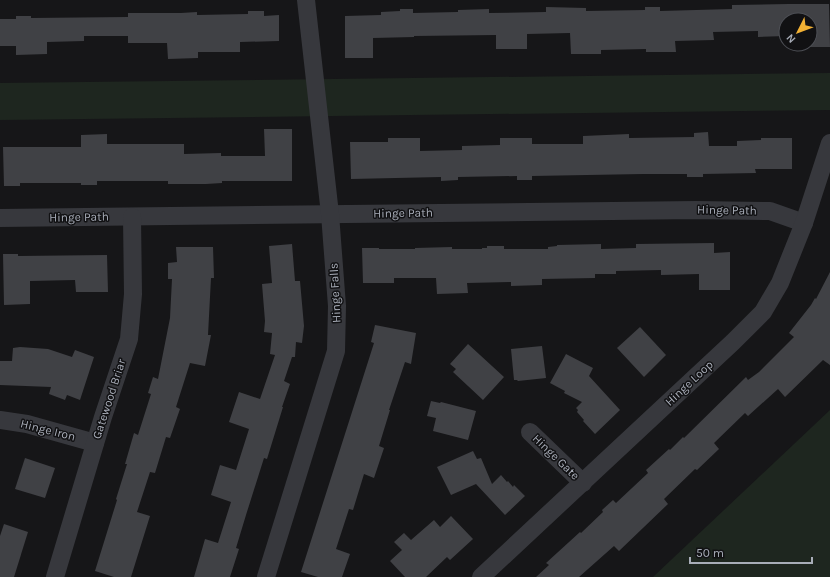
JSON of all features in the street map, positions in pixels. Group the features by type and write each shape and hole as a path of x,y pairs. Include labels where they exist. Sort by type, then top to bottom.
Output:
{"street":[{"name":"Hinge Falls","path":"266,577 336,351 337,306 330,214 306,0"},
{"name":"Hinge Loop","path":"481,577 583,483 763,312 780,283 804,223 830,143"},
{"name":"Hinge Path","path":"0,218 696,210 770,211 804,223"},
{"name":"Gatewood Briar","path":"55,577 95,443 129,339 133,294 132,216"},
{"name":"Hinge Iron","path":"0,420 27,424 95,443"},
{"name":"Hinge Gate","path":"530,432 583,483"}],"shaded area":[{"path":"830,73 830,110 0,120 0,83"},
{"path":"830,410 830,577 653,577"}],"building":[{"path":"829,4 830,47 818,47 818,12 778,12 778,36 758,37 758,31 713,32 714,40 675,41 676,52 646,52 646,49 601,50 601,54 571,54 570,33 527,34 527,49 496,49 496,35 373,38 373,58 345,58 345,16 381,15 381,12 400,11 400,9 413,9 413,13 458,12 458,10 489,9 489,13 546,12 546,7 586,8 586,11 645,10 645,7 660,7 660,11 732,9 732,5"},
{"path":"248,11 264,11 264,16 279,15 279,41 240,42 240,52 198,52 198,58 168,59 167,43 128,43 128,36 84,36 84,41 47,42 47,54 16,55 16,46 0,46 0,19 16,19 16,16 31,16 31,18 128,17 128,13 197,12 197,15 248,14"},
{"path":"264,129 292,129 292,181 222,181 222,183 206,184 168,184 168,181 97,181 97,185 81,185 81,183 20,183 20,186 4,186 3,147 81,147 81,135 107,134 107,144 184,144 184,154 221,153 221,156 265,156"},
{"path":"708,132 709,146 737,146 737,141 761,140 761,138 792,138 792,169 755,169 756,173 703,174 703,177 687,177 687,174 643,174 532,176 532,180 517,180 517,176 458,177 458,180 441,181 441,177 351,179 350,142 388,142 388,138 420,138 420,151 462,150 462,146 500,145 500,138 532,138 532,144 583,144 583,136 629,134 629,138 694,137 694,133"},
{"path":"714,243 714,253 730,252 730,290 699,290 699,274 661,275 661,270 616,271 616,274 595,274 595,278 542,279 542,285 511,286 511,282 467,283 468,293 437,294 436,278 394,278 394,283 363,283 362,248 415,249 452,247 452,249 482,249 487,248 487,246 504,246 504,249 548,249 548,247 557,245 601,244 601,249 636,248 636,244"},
{"path":"292,244 295,281 300,281 304,326 302,343 296,342 295,357 292,357 284,381 290,384 267,459 264,458 246,515 236,548 239,549 230,577 194,577 205,539 218,543 231,502 211,495 220,465 236,470 249,429 229,422 239,392 260,399 275,355 270,354 272,333 264,332 265,321 262,284 272,283 269,246"},
{"path":"176,247 213,247 214,278 211,278 208,335 211,335 205,366 190,363 176,407 180,409 170,438 166,437 155,473 150,472 137,512 150,516 131,577 114,577 95,571 117,500 116,499 127,464 125,464 134,433 138,435 151,394 148,393 153,377 158,379 170,318 172,279 168,279 168,263 177,262"},
{"path":"3,254 18,254 18,256 107,255 108,292 76,292 75,280 30,281 30,304 4,305"},
{"path":"830,272 830,365 823,360 785,397 778,389 748,416 745,413 714,443 719,449 697,470 695,469 664,499 668,504 619,551 614,546 579,577 536,577 549,565 546,563 580,532 581,533 603,512 602,510 613,500 616,503 648,473 646,470 683,437 684,438 746,377 748,380 759,372 794,337 789,333 815,298 816,299"},
{"path":"375,325 416,333 411,364 405,362 389,410 379,446 384,448 374,478 364,474 353,510 349,509 336,549 350,554 342,577 318,577 301,572 374,343 371,342"},
{"path":"640,327 666,355 644,377 617,348"},
{"path":"468,344 504,377 483,400 453,372 456,369 450,364"},
{"path":"542,346 546,378 518,381 514,380 511,349"},
{"path":"13,348 48,349 72,357 75,350 94,357 80,400 67,395 65,400 49,394 51,387 0,385 0,361 12,361"},
{"path":"566,354 593,368 589,376 620,410 595,434 577,412 578,410 576,408 582,402 564,393 565,391 550,383"},
{"path":"431,401 476,411 468,440 433,431 436,418 427,416"},
{"path":"473,451 477,459 481,458 492,484 501,475 507,482 508,481 513,487 514,485 525,496 505,515 476,484 451,495 437,467"},
{"path":"25,458 55,468 45,498 15,489"},
{"path":"451,516 473,539 450,560 447,557 426,577 405,577 390,561 402,550 394,542 404,533 411,540 434,520 440,527"},
{"path":"4,524 28,532 14,577 0,577 0,536"}]}
